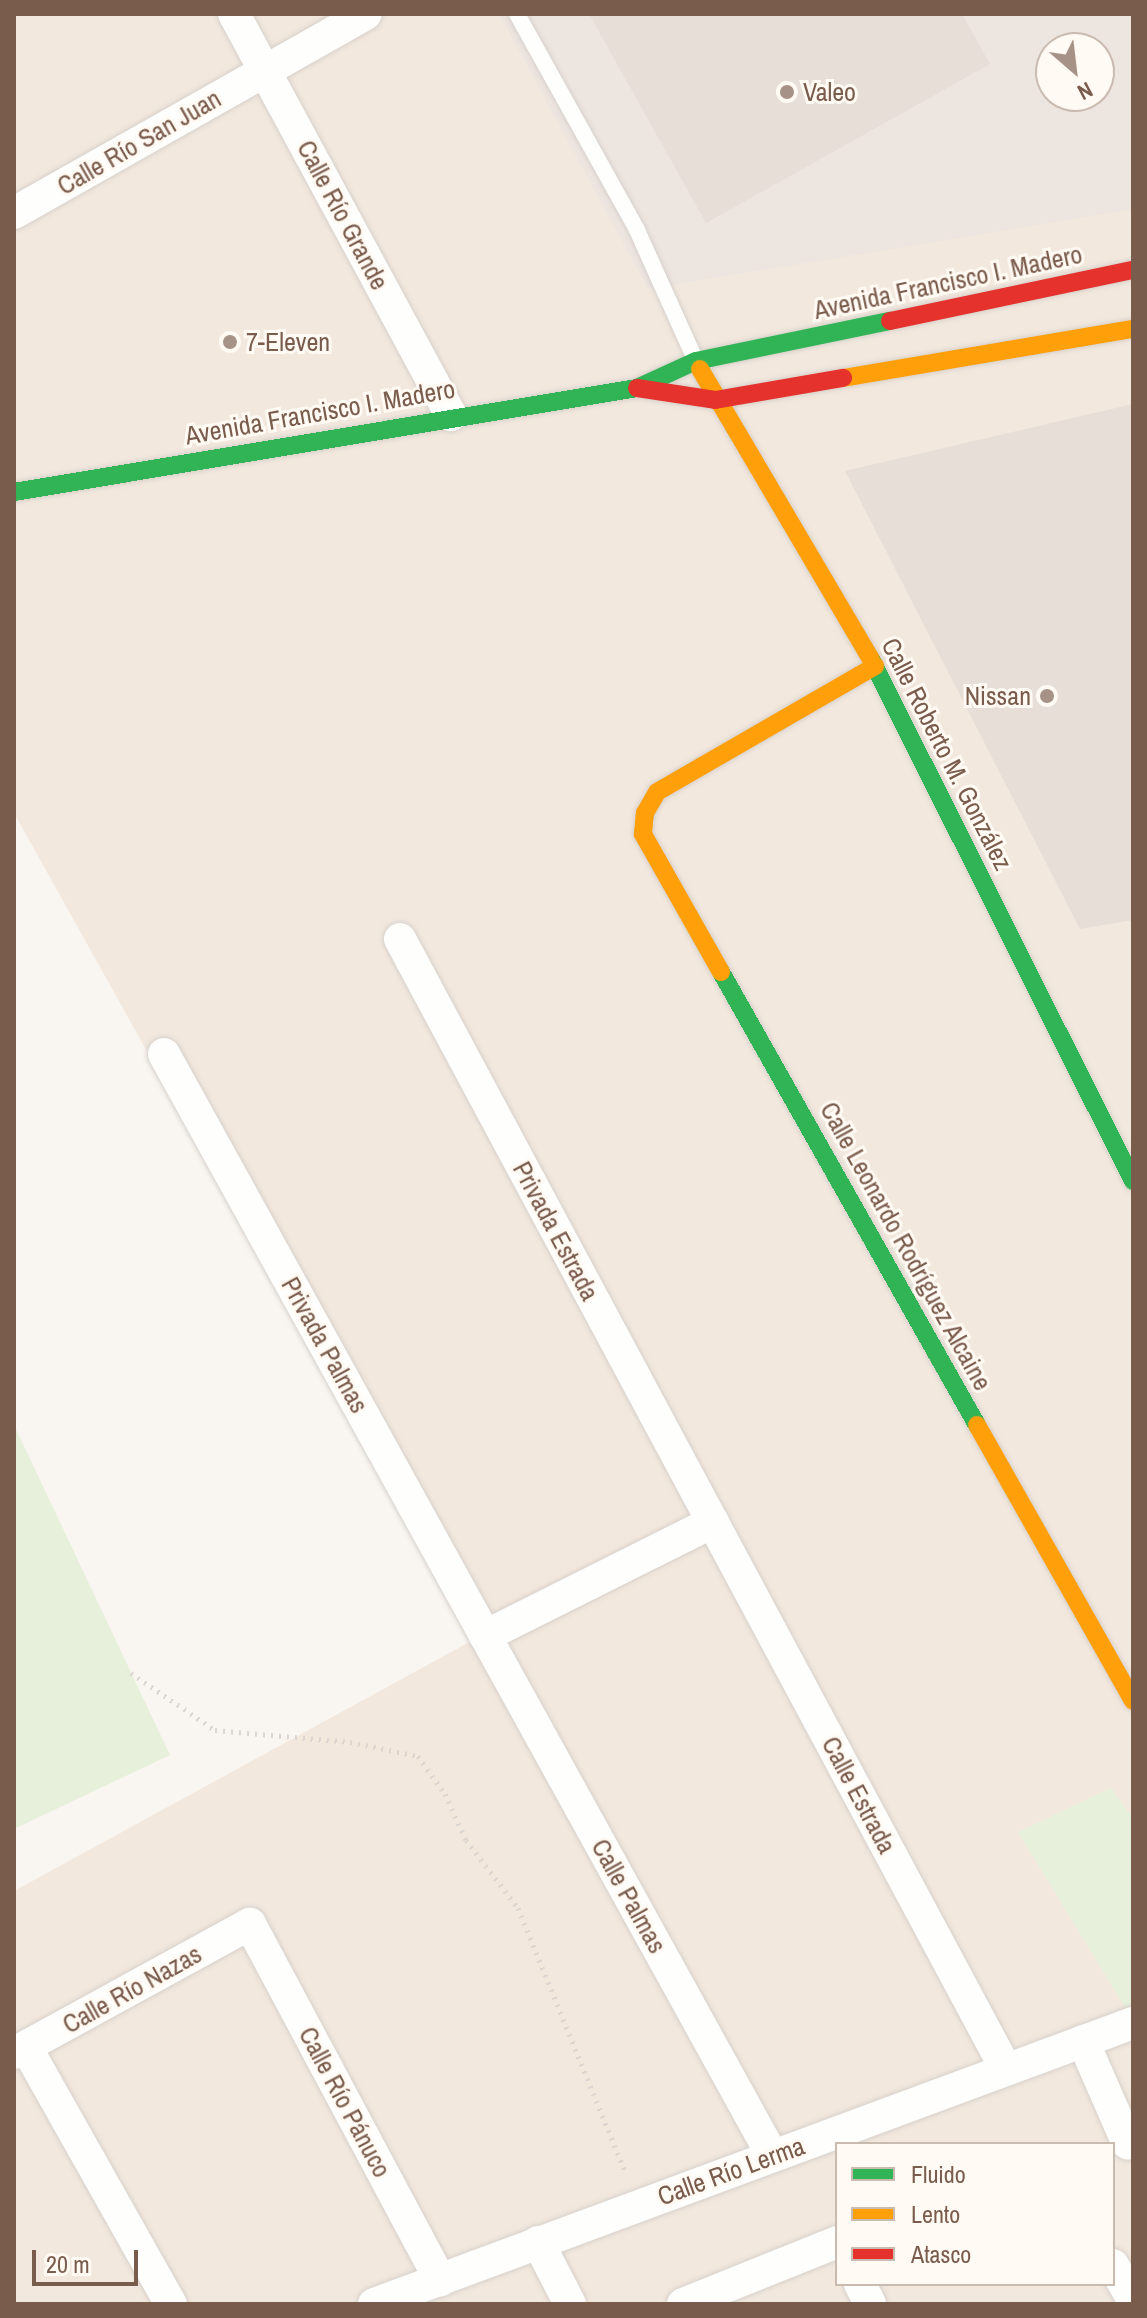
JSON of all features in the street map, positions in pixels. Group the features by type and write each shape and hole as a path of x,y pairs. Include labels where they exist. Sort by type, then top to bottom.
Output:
{"street":[{"name":"Calle Río Grande","path":"234,14 451,415"},
{"name":"Calle Río San Juan","path":"14,213 366,14"},
{"name":"Avenida Francisco I. Madero","path":"14,492 451,415 637,388 696,361 1133,270"},
{"name":"Avenida Francisco I. Madero","path":"637,388 715,400 1133,329"},
{"name":"Calle Roberto M. González","path":"696,361 715,400 875,666 1133,1181"},
{"name":"Calle Leonardo Rodríguez Alcaine","path":"875,666 657,792 645,813 643,834 1133,1701"},
{"name":"Privada Estrada","path":"400,939 713,1522"},
{"name":"Privada Palmas","path":"164,1054 485,1636"},
{"path":"485,1636 713,1522"},
{"name":"Calle Estrada","path":"713,1522 1006,2069"},
{"name":"Calle Palmas","path":"485,1636 772,2155"},
{"name":"Calle Río Nazas","path":"20,2050 250,1924"},
{"name":"Calle Río Pánuco","path":"250,1924 440,2280"},
{"name":"Calle Río Lerma","path":"374,2304 1133,2023"},
{"path":"1083,2041 1125,2145"},
{"path":"20,2050 171,2304"},
{"path":"538,2242 570,2304"},
{"path":"683,2304 835,2243"},
{"path":"1115,2268 1133,2300"},
{"path":"861,2286 870,2304"}],"lane":[{"path":"517,14 637,230 696,361"}],"path":[{"path":"131,1673 215,1730 350,1742 418,1756 445,1794 466,1840 518,1908 639,2205"}],"shaded area":[{"path":"14,14 1133,14 1133,2304 14,2304 14,1891 475,1639 14,813"},
{"path":"499,14 1133,14 1133,209 648,289"}],"green space":[{"path":"14,1425 170,1755 14,1829"},
{"path":"1111,1788 1129,1813 1133,1812 1133,2007 1126,2009 1018,1832"}],"building":[{"name":"Valeo","path":"589,14 962,14 990,64 706,223"},
{"name":"Nissan","path":"1133,404 1133,920 1080,929 845,471"}],"traffic: fast":[{"path":"14,492 637,388 696,361 890,321"},
{"path":"871,659 1133,1181"},
{"path":"721,972 977,1425"}],"traffic: slow":[{"path":"843,378 1133,329"},
{"path":"700,369 871,659"},
{"path":"721,972 643,834 645,813 657,792 875,666"},
{"path":"977,1425 1133,1701"}],"traffic: jam":[{"path":"890,321 1133,270"},
{"path":"637,388 715,400 843,378"}],"place":[{"name":"Valeo","path":"787,92"},
{"name":"7-Eleven","path":"230,342"},
{"name":"Nissan","path":"1047,696"}]}
